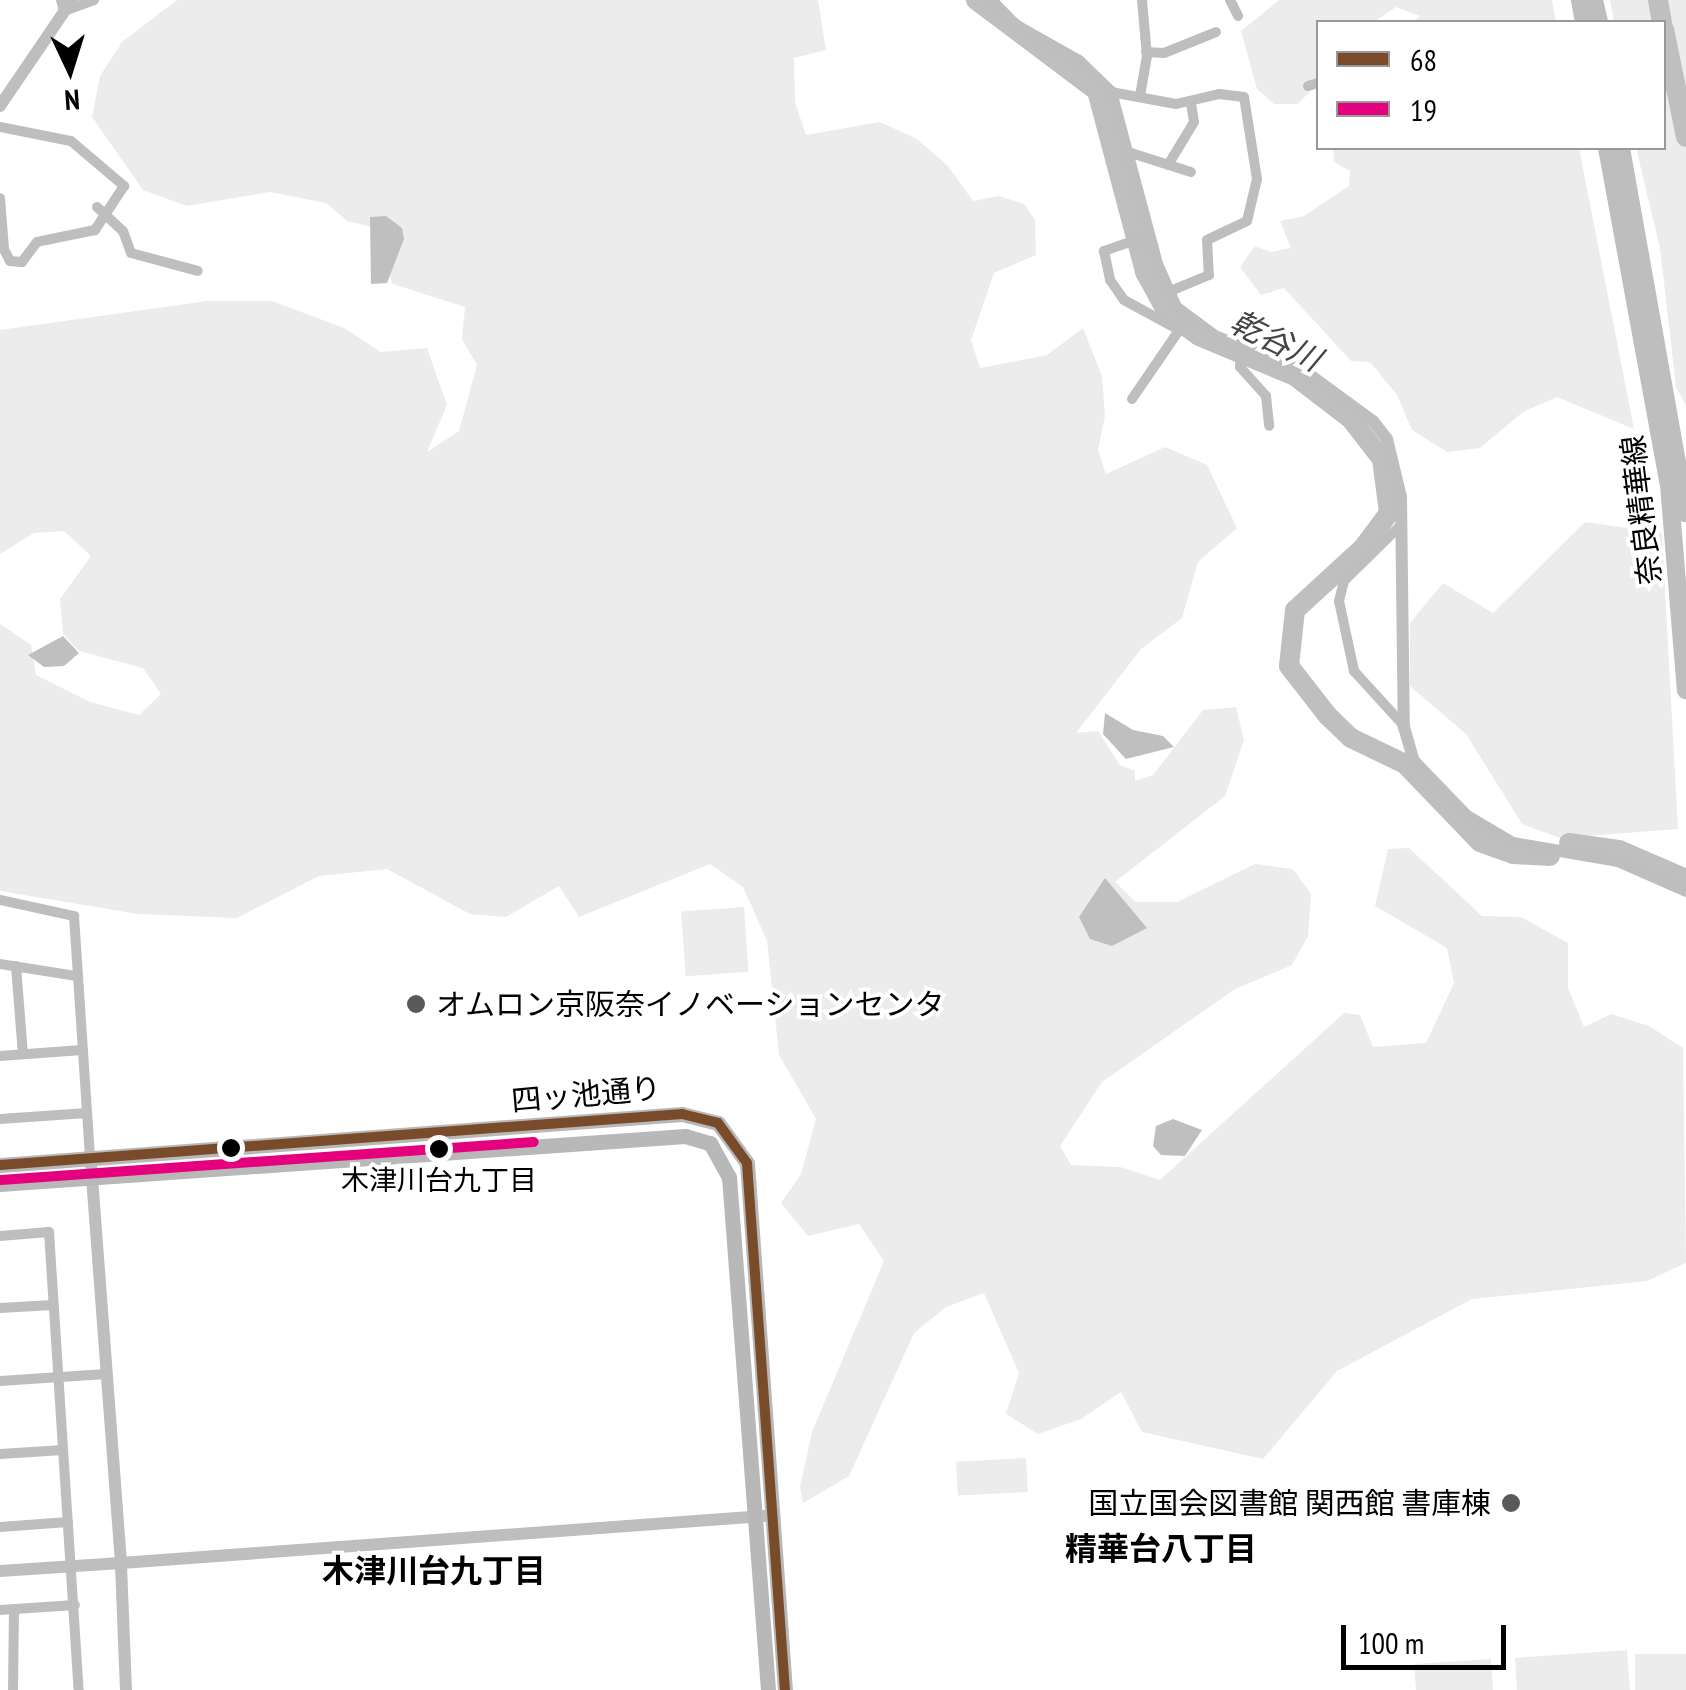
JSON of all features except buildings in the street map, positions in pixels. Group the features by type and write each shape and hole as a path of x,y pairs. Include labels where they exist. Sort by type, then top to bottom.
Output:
{"main road":[{"name":"奈良精華線","path":"1607,150 1668,485 1686,690"},
{"name":"奈良精華線","path":"1621,150 1686,512"},
{"name":"四ッ池通り","path":"0,1165 682,1114 718,1123 747,1163 785,1690"},
{"name":"四ッ池通り","path":"0,1184 685,1136 710,1143 729,1177 768,1690"}],"street":[{"path":"0,106 65,4 94,0"},
{"path":"992,0 1015,24 1078,61 1111,92 1128,152 1143,236 1184,324"},
{"path":"1140,96 1146,52 1142,0"},
{"path":"1230,0 1238,16"},
{"path":"1146,52 1164,52 1216,32"},
{"path":"1111,92 1191,102 1242,94 1258,179 1246,223 1206,240 1209,275 1168,292"},
{"path":"1168,165 1194,122 1191,102"},
{"path":"0,128 84,149 124,186 101,211 88,234 37,242 26,260 10,261 0,198"},
{"path":"1128,152 1192,172"},
{"path":"101,211 123,231 131,253 198,271"},
{"path":"1143,236 1104,251 1110,280 1124,300 1306,372 1373,421 1397,461 1402,524 1404,727 1414,761 1490,832 1513,843 1618,861 1686,891"},
{"path":"1132,400 1156,373 1184,324"},
{"path":"1240,349 1240,367 1266,396 1269,426"},
{"path":"1402,524 1344,581 1339,602 1354,671 1404,727"},
{"path":"0,900 74,916 121,1562 126,1690"},
{"path":"0,964 77,976"},
{"path":"16,966 23,1054"},
{"path":"0,1056 82,1050"},
{"path":"0,1119 87,1114"},
{"path":"0,1236 49,1232 79,1690"},
{"path":"0,1308 53,1305"},
{"path":"0,1381 106,1374"},
{"path":"0,1454 63,1450"},
{"path":"0,1571 772,1515"},
{"path":"0,1527 68,1522"},
{"path":"0,1610 75,1604"},
{"path":"13,1690 14,1609"}],"shaded area":[{"path":"177,0 818,0 826,50 794,58 795,102 806,135 880,122 917,139 948,166 973,201 999,196 1024,204 1035,220 1036,255 994,273 971,340 980,368 1047,355 1083,328 1102,376 1105,416 1098,450 1106,474 1165,447 1207,465 1237,528 1198,562 1182,618 1141,649 1076,733 1098,731 1120,765 1135,771 1135,781 1153,775 1203,710 1236,707 1244,740 1225,796 1115,882 1136,902 1177,902 1255,864 1293,869 1311,894 1308,936 1292,965 1235,989 1102,1082 1060,1146 1071,1165 1120,1167 1160,1180 1344,1013 1360,1015 1373,1047 1426,1043 1454,983 1447,948 1375,906 1388,849 1409,848 1482,916 1521,917 1568,943 1568,988 1584,1027 1611,1014 1649,1026 1683,1048 1686,1263 1647,1281 1472,1299 1337,1371 1263,1459 1142,1432 1121,1392 1081,1419 1038,1434 1006,1414 1019,1373 984,1293 946,1307 914,1333 849,1476 803,1503 800,1487 812,1432 884,1261 859,1224 808,1236 781,1203 801,1174 816,1119 779,1055 767,941 743,887 710,864 579,917 559,886 506,917 470,914 387,869 319,876 237,918 138,914 0,891 0,624 31,645 36,675 90,702 139,715 161,694 143,668 79,651 63,634 60,599 91,556 64,531 34,533 0,554 0,330 207,301 272,301 344,328 381,352 427,348 447,405 427,452 459,431 477,365 462,339 465,307 393,284 384,263 389,231 347,221 326,203 270,192 187,206 143,190 92,117 100,76 122,42"},
{"path":"1279,0 1552,0 1556,20 1416,20 1420,16 1396,7 1377,20 1316,20 1316,85 1298,104 1274,104 1257,89 1241,31"},
{"path":"1610,0 1686,0 1686,406 1676,387 1660,248 1636,150 1666,150 1666,20 1614,20"},
{"path":"1333,150 1579,150 1634,429 1557,397 1523,412 1480,448 1447,452 1412,430 1397,395 1370,362 1351,361 1284,288 1261,295 1240,267 1255,246 1271,252 1291,248 1280,221 1304,216 1349,186 1350,171 1334,162"},
{"path":"386,216 402,228 404,239 387,283 371,284 370,217"},
{"path":"1585,522 1662,533 1678,829 1560,838 1522,824 1466,734 1410,686 1410,623 1443,583 1493,613"},
{"path":"63,636 79,653 64,666 44,667 28,655"},
{"path":"1105,713 1133,730 1163,736 1174,747 1126,759 1103,734"},
{"path":"1105,878 1147,928 1112,946 1090,939 1079,917"},
{"path":"744,907 749,972 686,976 681,911"},
{"path":"1173,1119 1202,1130 1185,1156 1161,1155 1153,1146 1156,1126"},
{"path":"1026,1458 1028,1492 958,1496 956,1462"},
{"path":"1627,1650 1630,1690 1517,1690 1515,1658"},
{"path":"1635,1654 1686,1654 1686,1690 1635,1690"},
{"path":"1491,1659 1493,1690 1416,1690 1414,1664"}],"waterway":[{"name":"乾谷川","path":"976,0 1097,91 1145,272 1168,314 1199,336 1295,376 1351,419 1382,459 1389,513 1363,548 1295,610 1289,666 1327,715 1351,738 1405,764 1480,842 1513,854 1550,856"},
{"path":"1658,0 1662,20"},
{"path":"1666,39 1686,137"},
{"name":"乾谷川","path":"1569,843 1619,850 1686,879"}],"transit line":[{"name":"68","path":"0,1165 682,1114 718,1123 747,1163 785,1690"},
{"name":"19","path":"1,1180 534,1142"}],"place":[{"name":"オムロン京阪奈イノベーションセンタ","path":"416,1004"},
{"name":"木津川台九丁目","path":"439,1149"},
{"name":"国立国会図書館 関西館 書庫棟","path":"1511,1503"}],"district":[{"name":"精華台八丁目","path":"1161,1548"},
{"name":"木津川台九丁目","path":"434,1570"}]}
